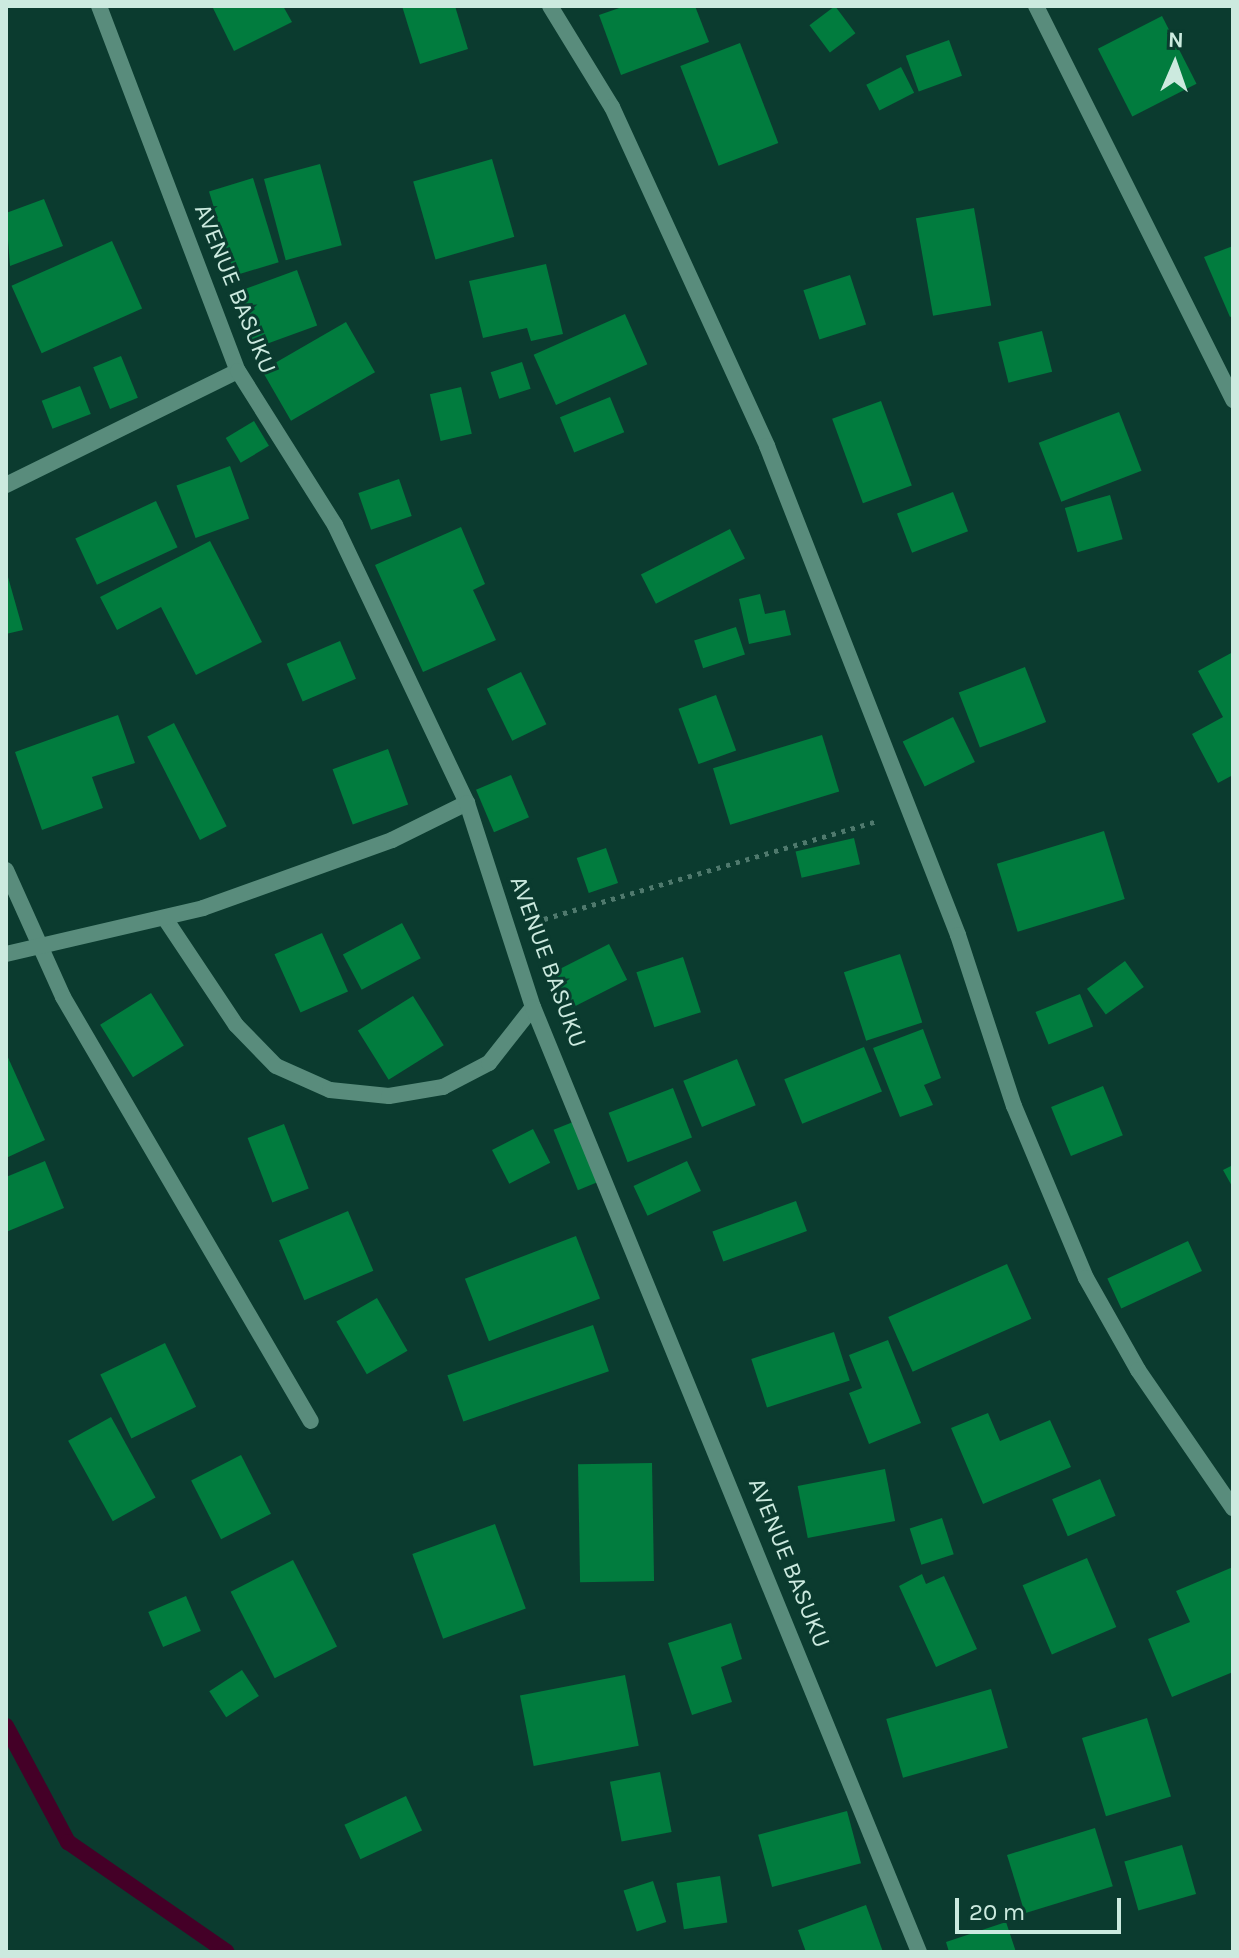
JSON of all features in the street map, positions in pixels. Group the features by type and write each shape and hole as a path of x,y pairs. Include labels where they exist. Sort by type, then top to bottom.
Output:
{"street":[{"name":"AVENUE BASUKU","path":"99,6 238,371 335,525 467,803 533,1007 919,1952"},
{"path":"550,6 612,107 767,446 908,811 1014,1106 1086,1278 1138,1370 1233,1508"},
{"path":"1036,6 1233,400"},
{"path":"6,485 238,371"},
{"path":"6,954 36,945 166,920 392,840 467,803"},
{"path":"6,870 36,945 311,1421"},
{"path":"166,920 246,1036 276,1066 330,1090 389,1096 443,1087 489,1063 533,1007"}],"path":[{"path":"508,929 908,811"}],"building":[{"path":"212,6 283,6 292,22 234,51"},
{"path":"402,6 455,6 468,49 420,64"},
{"path":"625,6 695,6 709,42 621,75 599,15"},
{"path":"835,6 855,33 830,52 809,25"},
{"path":"1162,16 1197,84 1132,116 1098,49"},
{"path":"949,40 962,76 919,91 906,56"},
{"path":"740,43 778,143 719,166 680,66"},
{"path":"901,67 914,93 879,111 866,85"},
{"path":"492,159 514,237 436,259 413,182"},
{"path":"320,164 342,245 286,260 264,179"},
{"path":"253,178 279,262 235,276 209,191"},
{"path":"44,199 63,246 10,266 6,213"},
{"path":"974,208 991,305 933,316 916,218"},
{"path":"112,241 142,309 42,353 12,286"},
{"path":"1233,246 1233,316 1230,317 1204,257"},
{"path":"546,264 563,334 531,341 527,328 483,338 469,281"},
{"path":"297,270 317,325 253,349 233,293"},
{"path":"850,275 866,324 819,340 803,290"},
{"path":"625,314 647,364 556,405 534,355"},
{"path":"346,322 375,372 291,421 262,370"},
{"path":"1042,331 1052,372 1008,383 998,342"},
{"path":"121,356 138,398 110,409 93,367"},
{"path":"522,362 531,389 499,399 491,372"},
{"path":"80,386 91,414 52,429 42,401"},
{"path":"461,387 472,434 441,441 430,394"},
{"path":"610,397 624,432 574,452 560,417"},
{"path":"881,401 912,486 863,503 832,419"},
{"path":"1119,412 1142,471 1061,502 1039,443"},
{"path":"254,421 269,446 241,463 226,438"},
{"path":"230,466 249,519 196,538 176,485"},
{"path":"399,479 412,516 371,530 358,493"},
{"path":"953,492 968,531 912,553 897,514"},
{"path":"1110,495 1123,539 1078,552 1065,508"},
{"path":"156,501 178,547 97,585 75,539"},
{"path":"461,527 485,584 473,590 496,640 423,672 375,565"},
{"path":"730,529 745,558 656,604 641,574"},
{"path":"210,541 262,642 196,675 161,607 117,630 100,597"},
{"path":"6,570 23,630 6,634"},
{"path":"760,594 765,614 785,610 791,635 749,644 739,599"},
{"path":"736,627 745,655 703,668 694,641"},
{"path":"340,641 356,679 303,701 287,664"},
{"path":"1233,652 1233,775 1218,783 1192,734 1223,717 1198,671"},
{"path":"1025,667 1046,722 980,748 959,692"},
{"path":"521,672 546,724 512,741 487,689"},
{"path":"716,695 736,750 699,764 678,709"},
{"path":"118,715 135,763 92,777 103,808 42,830 15,752"},
{"path":"953,717 975,762 925,786 903,742"},
{"path":"174,723 227,826 200,840 147,737"},
{"path":"822,735 839,791 730,825 713,768"},
{"path":"388,749 408,804 353,825 333,769"},
{"path":"511,775 529,817 494,832 476,790"},
{"path":"1104,831 1125,899 1018,932 997,864"},
{"path":"854,838 860,864 802,878 796,851"},
{"path":"606,848 618,883 589,893 577,858"},
{"path":"402,923 421,958 362,990 343,954"},
{"path":"322,933 348,991 301,1013 274,954"},
{"path":"609,944 627,980 571,1008 553,973"},
{"path":"900,954 922,1022 866,1041 844,972"},
{"path":"683,957 701,1012 654,1027 636,972"},
{"path":"1125,961 1144,987 1106,1015 1087,989"},
{"path":"151,993 184,1046 133,1077 100,1025"},
{"path":"1080,994 1093,1026 1049,1044 1035,1012"},
{"path":"413,996 444,1045 389,1080 358,1030"},
{"path":"923,1029 941,1078 924,1085 933,1105 900,1117 873,1048"},
{"path":"864,1047 882,1092 802,1124 784,1079"},
{"path":"6,1053 45,1140 6,1158"},
{"path":"737,1059 756,1105 702,1127 683,1081"},
{"path":"1103,1086 1123,1135 1071,1156 1051,1107"},
{"path":"673,1088 692,1137 628,1162 609,1113"},
{"path":"573,1122 597,1182 578,1190 554,1130"},
{"path":"284,1124 309,1188 272,1202 248,1138"},
{"path":"533,1129 550,1163 509,1184 492,1150"},
{"path":"45,1161 64,1208 6,1232 6,1177"},
{"path":"687,1161 701,1191 647,1216 634,1186"},
{"path":"1233,1165 1233,1188 1223,1170"},
{"path":"796,1201 807,1231 723,1262 712,1231"},
{"path":"348,1211 373,1271 304,1300 279,1240"},
{"path":"576,1236 600,1299 489,1341 465,1279"},
{"path":"1188,1241 1202,1271 1121,1309 1107,1279"},
{"path":"1007,1264 1031,1319 913,1372 888,1317"},
{"path":"377,1298 408,1351 367,1374 336,1322"},
{"path":"593,1325 609,1371 463,1421 447,1375"},
{"path":"834,1332 850,1381 767,1407 751,1359"},
{"path":"888,1340 921,1423 869,1444 849,1393 862,1388 849,1355"},
{"path":"165,1343 196,1407 131,1438 100,1375"},
{"path":"988,1413 1000,1441 1050,1420 1071,1467 983,1504 951,1428"},
{"path":"111,1417 156,1497 113,1521 68,1441"},
{"path":"241,1455 271,1514 221,1539 191,1480"},
{"path":"652,1463 654,1581 580,1582 578,1464"},
{"path":"885,1469 895,1521 808,1538 798,1486"},
{"path":"1100,1479 1116,1516 1068,1536 1052,1499"},
{"path":"942,1518 954,1554 921,1565 910,1529"},
{"path":"495,1524 526,1609 443,1639 412,1554"},
{"path":"1087,1558 1116,1627 1052,1654 1023,1585"},
{"path":"293,1560 337,1646 275,1678 231,1592"},
{"path":"1233,1567 1233,1672 1172,1697 1148,1639 1190,1622 1176,1591"},
{"path":"922,1574 926,1584 944,1576 977,1649 936,1667 899,1586"},
{"path":"186,1596 201,1631 163,1647 148,1612"},
{"path":"731,1623 742,1659 721,1667 732,1702 692,1715 668,1643"},
{"path":"242,1670 259,1696 226,1717 209,1691"},
{"path":"625,1675 639,1746 534,1766 520,1695"},
{"path":"991,1689 1008,1748 903,1778 886,1719"},
{"path":"1147,1718 1171,1796 1106,1816 1082,1738"},
{"path":"660,1772 672,1832 622,1842 610,1782"},
{"path":"406,1796 422,1830 360,1859 344,1825"},
{"path":"847,1811 861,1863 772,1887 758,1835"},
{"path":"1095,1828 1113,1886 1025,1913 1007,1855"},
{"path":"1182,1845 1196,1894 1138,1911 1124,1862"},
{"path":"720,1876 727,1922 684,1929 677,1883"},
{"path":"653,1881 666,1922 637,1931 624,1891"},
{"path":"866,1905 883,1952 806,1952 798,1930"},
{"path":"1006,1922 1016,1952 949,1952 946,1942"}],"waterway":[{"path":"6,1726 68,1842 227,1952"}]}
